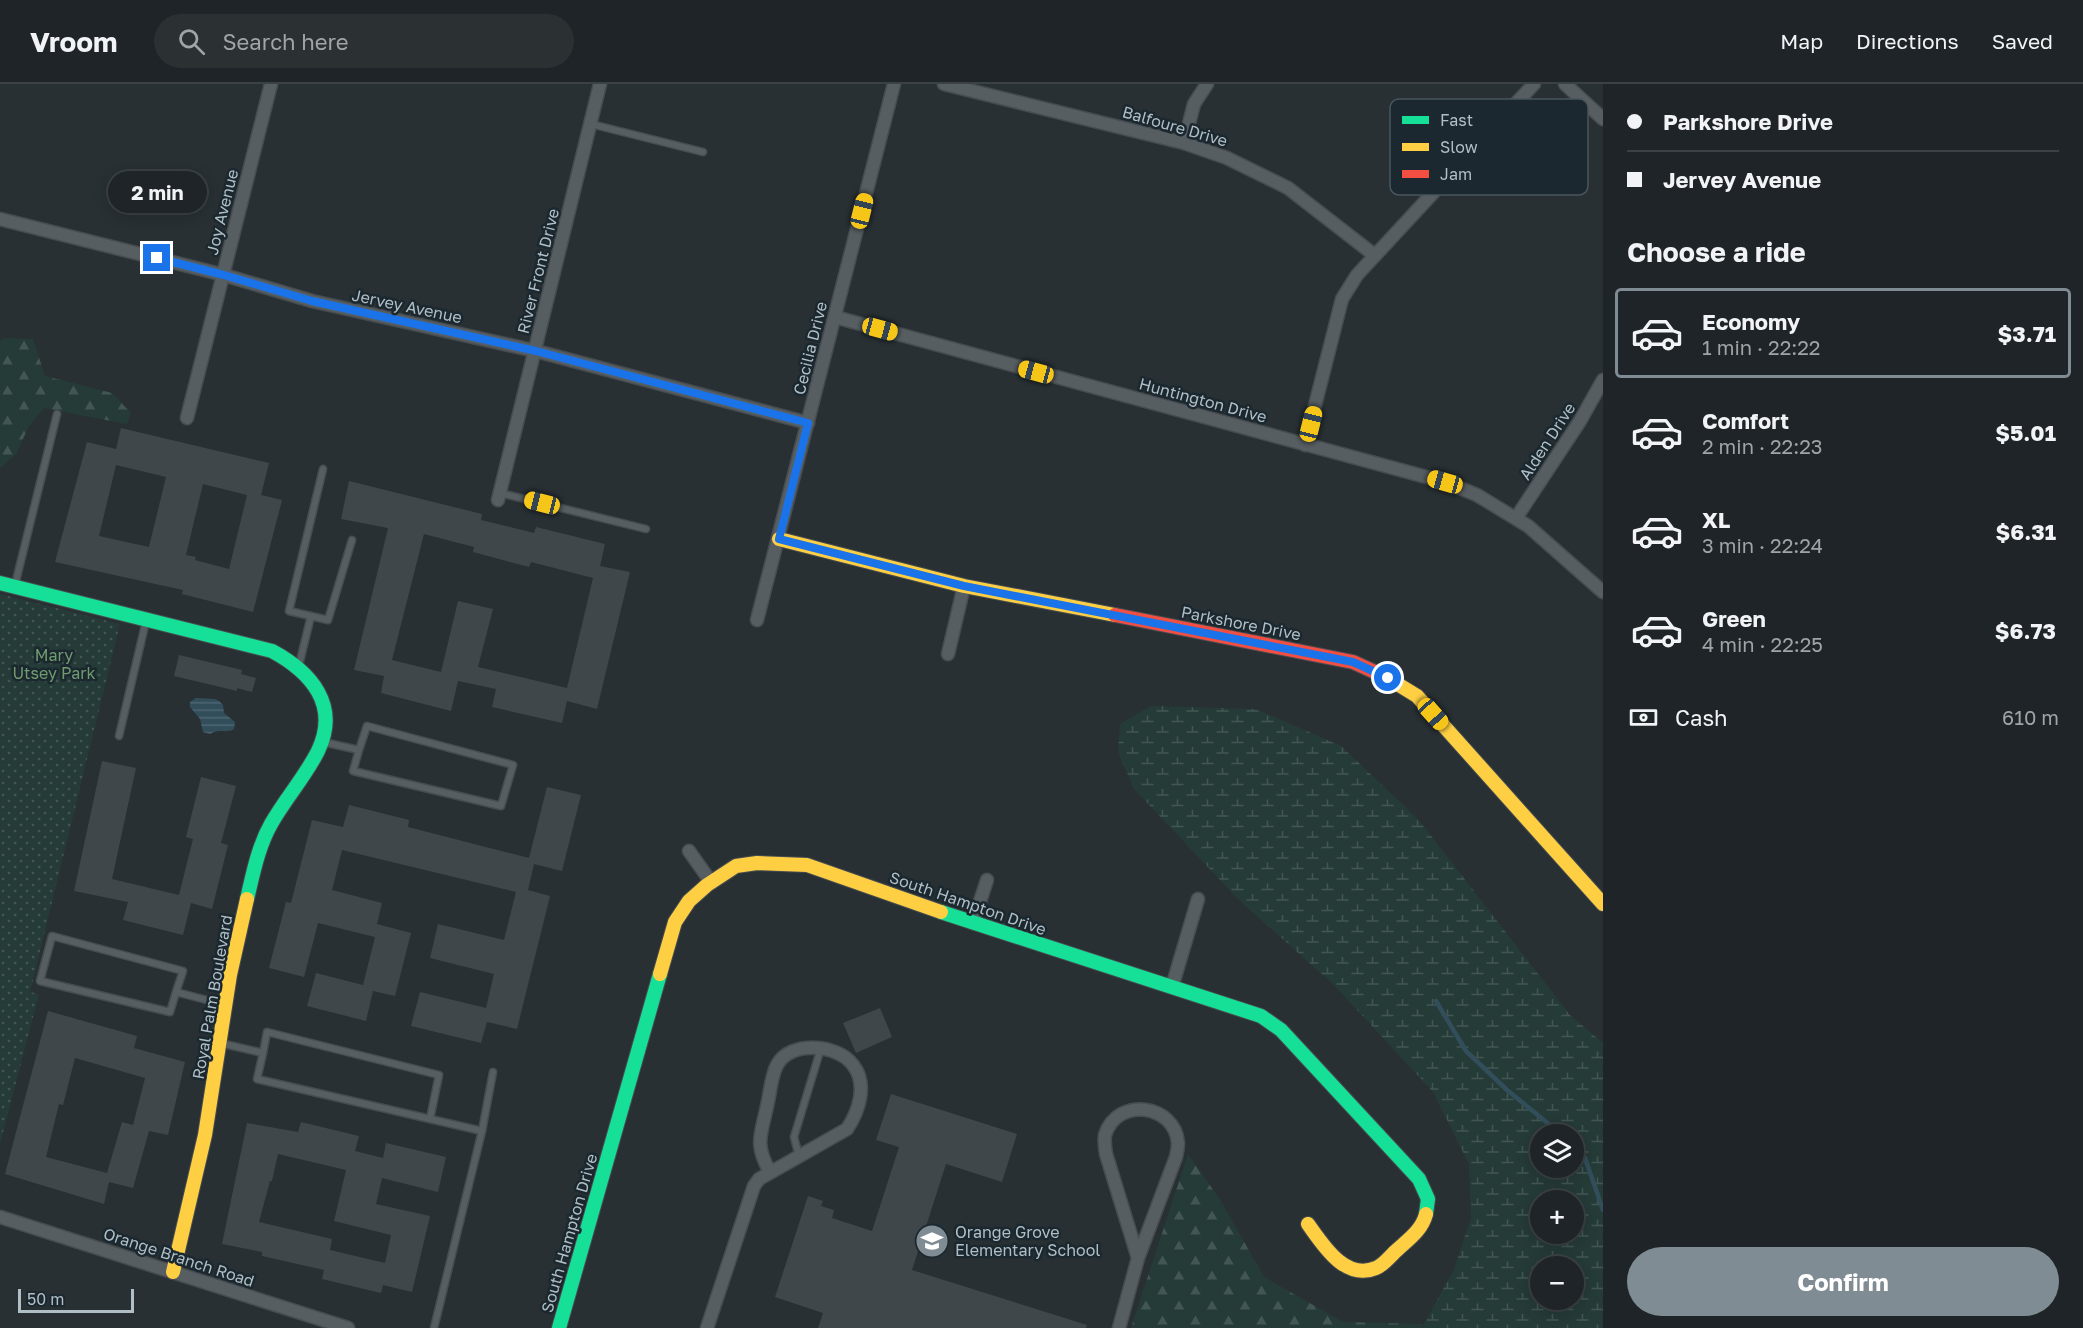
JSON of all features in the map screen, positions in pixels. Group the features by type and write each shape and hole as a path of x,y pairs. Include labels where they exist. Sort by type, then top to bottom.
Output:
{"street":[{"name":"Joy Avenue","path":"187,418 270,84"},
{"name":"River Front Drive","path":"499,496 600,84"},
{"name":"Cecilia Drive","path":"757,620 894,84"},
{"name":"Balfoure Drive","path":"944,84 1184,143 1227,158 1288,188 1373,254"},
{"path":"1184,143 1194,104 1207,84"},
{"path":"1520,99 1534,84"},
{"path":"1565,84 1581,99"},
{"path":"1588,105 1603,119"},
{"path":"1305,445 1342,299 1357,274 1373,254 1429,195"},
{"name":"Jervey Avenue","path":"0,219 224,275 312,301 536,351 808,423"},
{"name":"Huntington Drive","path":"835,317 1445,482 1477,495 1528,526 1603,592"},
{"name":"Alden Drive","path":"1516,518 1580,421 1603,380"},
{"name":"Parkshore Drive","path":"779,539 964,586 1353,662 1388,678 1417,696 1603,904"},
{"name":"Royal Palm Boulevard","path":"0,583 272,651 290,660 307,675 319,695 326,717 319,750 263,839 234,951 205,1135 173,1272"},
{"path":"948,654 964,586"},
{"path":"689,851 711,882"},
{"name":"South Hampton Drive","path":"559,1328 675,922 689,901 711,882 736,866 757,862 807,865 973,923 1261,1016 1281,1030 1419,1179 1428,1199 1426,1217 1418,1231 1377,1268 1361,1270 1346,1266 1326,1249 1308,1224"},
{"path":"973,923 987,880"},
{"path":"1172,987 1198,898"},
{"path":"708,1328 754,1186 759,1179 770,1172 848,1129 854,1120 861,1098 860,1080 853,1064 831,1050 797,1049 785,1055 776,1066 759,1143 761,1156 770,1172"},
{"path":"1119,1328 1138,1258 1176,1157 1178,1143 1175,1132 1158,1114 1142,1109 1131,1109 1119,1115 1110,1124 1104,1137 1106,1154 1138,1258"},
{"name":"Orange Branch Road","path":"0,1217 348,1328"}],"lane":[{"path":"591,124 703,152"},
{"path":"15,587 57,414"},
{"path":"323,469 289,611 328,620 352,540"},
{"path":"499,496 646,529"},
{"path":"299,668 311,616"},
{"path":"119,736 146,620"},
{"path":"367,726 513,765 501,806 353,771 359,750 367,726"},
{"path":"322,741 359,750"},
{"path":"52,936 183,971 176,992 170,1012 40,981 52,936"},
{"path":"176,992 226,1005"},
{"path":"430,1119 440,1075 267,1032 257,1079 430,1119 482,1131"},
{"path":"220,1043 263,1053"},
{"path":"799,1155 794,1137 821,1048"},
{"path":"434,1328 482,1131 493,1072"}],"green space":[{"path":"5,338 33,339 45,376 112,393 131,413 127,424 44,408 29,426 16,454 0,468 0,341"},
{"name":"Mary Utsey Park","path":"0,594 120,624 30,992 39,994 0,1144"},
{"path":"1151,706 1256,709 1341,746 1418,819 1570,1015 1603,1043 1603,1328 1422,1328 1454,1269 1471,1218 1469,1164 1433,1092 1333,984 1240,901 1134,789 1118,752 1120,724"},
{"path":"1188,1154 1221,1201 1264,1277 1343,1322 1422,1324 1422,1328 1131,1328"}],"water":[{"path":"196,698 219,701 223,705 224,713 235,722 234,729 210,734 203,732 200,719 190,707 190,702"}],"building":[{"path":"121,428 269,463 261,495 282,500 253,612 182,594 183,590 55,562 87,442 116,449","holes":["116,465 166,477 149,547 99,536","203,484 247,495 229,569 195,560 196,557 186,555"]},
{"path":"349,481 482,514 481,520 534,533 536,527 605,544 600,566 630,572 597,709 567,701 562,723 492,707 496,689 458,681 451,711 381,693 384,676 354,670 388,528 341,519","holes":["424,534 474,547 473,552 529,567 531,562 593,578 567,688 478,667 493,609 458,601 441,672 392,660"]},
{"path":"179,655 242,670 241,674 256,678 252,692 237,688 237,691 174,676"},
{"path":"102,761 136,768 112,879 179,895 193,839 186,837 201,777 236,786 221,843 228,845 212,909 191,903 183,935 123,920 128,902 74,891"},
{"path":"547,787 581,795 562,871 534,864 528,890 550,896 517,1029 487,1022 481,1043 411,1026 420,992 486,1008 494,974 430,958 438,924 504,940 516,892 342,850 332,890 382,903 377,924 411,933 395,996 373,991 366,1021 307,1006 316,973 363,985 375,937 318,923 304,977 269,968 286,902 291,903 312,820 343,827 349,805 409,820 408,827 529,858"},
{"path":"880,1008 892,1037 856,1053 843,1023"},
{"path":"48,1011 137,1036 134,1048 185,1062 168,1135 149,1131 133,1188 109,1182 104,1204 5,1174","holes":["75,1058 145,1078 133,1125 122,1122 107,1173 46,1157 59,1104 63,1105"]},
{"path":"891,1094 1017,1134 1002,1182 946,1164 912,1270 1087,1325 1086,1328 818,1328 823,1313 775,1297 808,1196 823,1201 821,1206 834,1210 832,1218 872,1231 899,1147 876,1140"},
{"path":"301,1122 359,1136 355,1151 383,1158 386,1143 446,1157 438,1192 382,1178 376,1204 430,1216 412,1292 383,1285 381,1293 322,1279 324,1270 262,1256 262,1252 222,1244 247,1123 298,1132","holes":["278,1154 346,1170 334,1221 391,1235 385,1263 330,1250 332,1239 259,1222"]}],"waterway":[{"path":"1436,1001 1466,1051 1507,1090 1549,1124"},
{"path":"1584,1157 1603,1210"}],"traffic: fast":[{"path":"0,583 272,651 299,669 309,680 318,692 323,705 326,719 324,734 313,761 266,833 256,861 247,899"},
{"path":"941,912 1261,1016 1281,1030 1419,1179 1428,1199 1426,1214"},
{"path":"559,1328 660,974"}],"traffic: slow":[{"path":"779,539 964,586 1115,615"},
{"path":"1386,677 1417,696 1603,904"},
{"path":"660,974 675,922 689,901 707,885 736,866 757,863 807,865 941,912"},
{"path":"173,1272 205,1135 230,975 247,899"},
{"path":"1308,1224 1336,1259 1354,1270 1365,1271 1385,1262 1415,1234 1426,1214"}],"traffic: jam":[{"path":"1115,615 1353,662 1386,677"}],"place":[{"name":"Orange Grove Elementary School","path":"932,1241"}],"route":[{"path":"157,258 312,301 536,351 808,423 779,539 964,586 1353,662 1388,678"}]}
